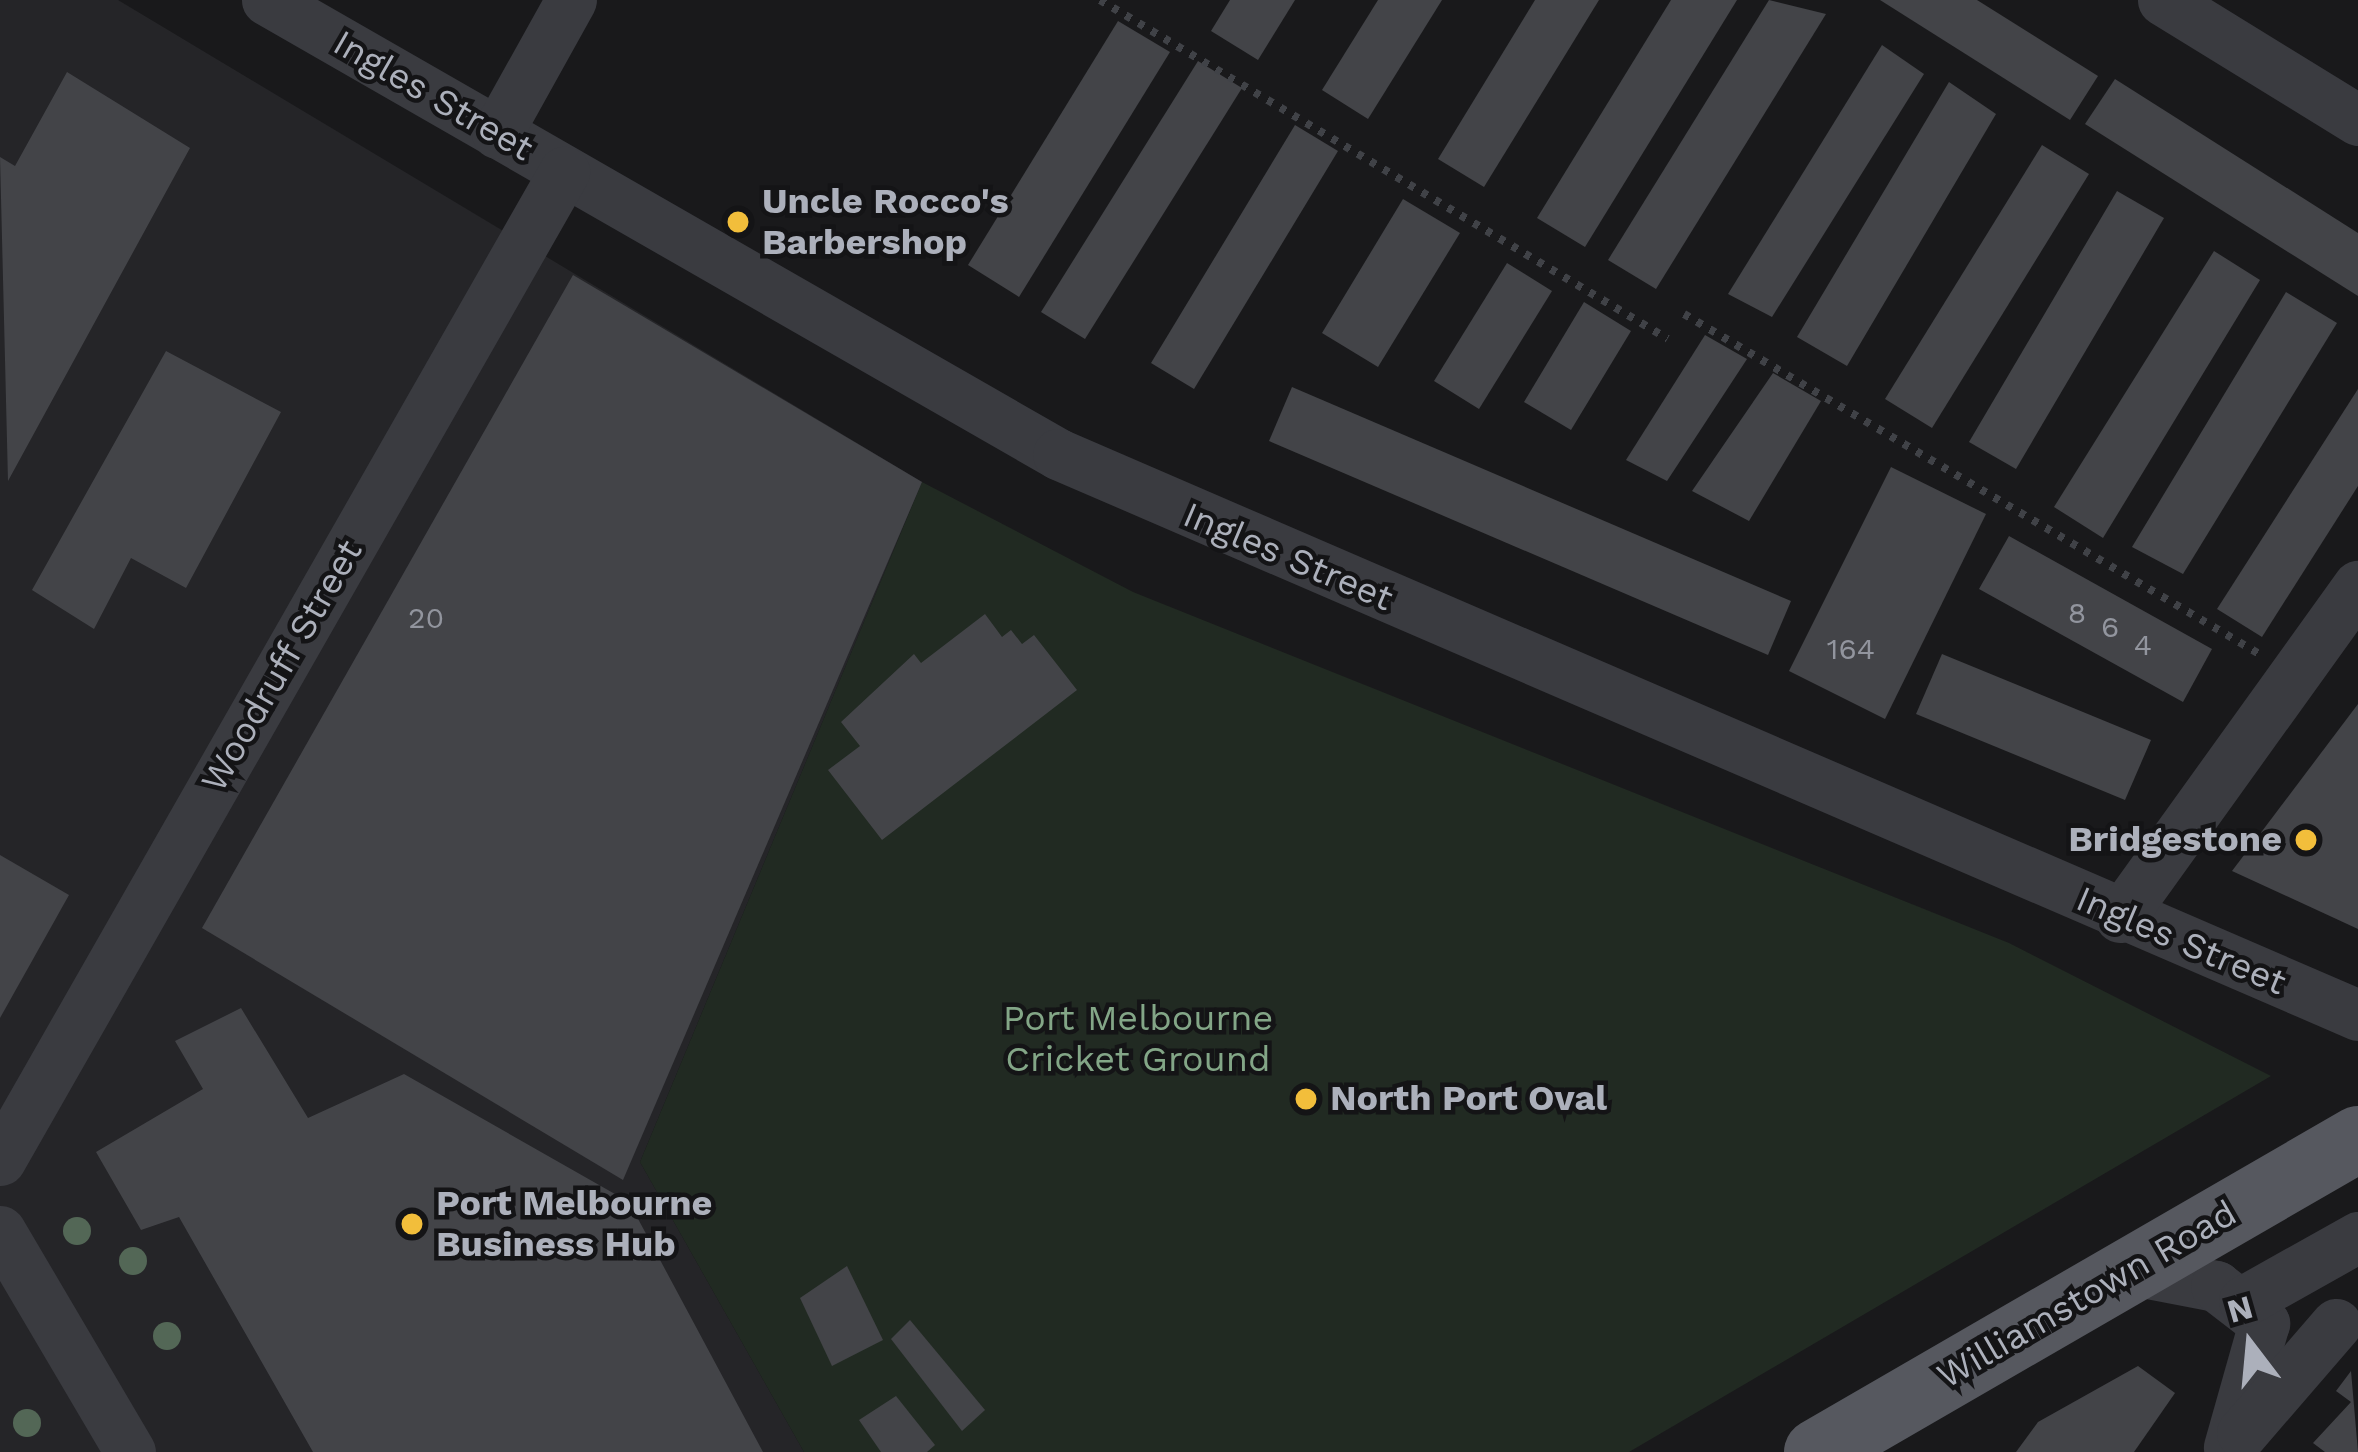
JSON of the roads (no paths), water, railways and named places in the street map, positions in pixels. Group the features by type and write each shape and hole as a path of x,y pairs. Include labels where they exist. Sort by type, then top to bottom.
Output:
{"main road":[{"name":"Williamstown Road","path":"1817,1452 2358,1139"}],"street":[{"name":"Ingles Street","path":"267,0 1058,454 2358,1016"},
{"path":"496,133 571,0"},
{"path":"2163,0 2358,120"},
{"name":"Woodruff Street","path":"0,1160 564,172"},
{"path":"2120,916 2358,586"},
{"path":"0,1231 130,1452"},
{"path":"2227,1450 2254,1312 2358,1237"},
{"path":"2132,1270 2303,1334 2347,1318"},
{"path":"2227,1450 2347,1318"}],"place":[{"name":"Uncle Rocco's Barbershop","path":"738,222"},
{"name":"Bridgestone","path":"2306,840"},
{"name":"North Port Oval","path":"1306,1099"},
{"name":"Port Melbourne Business Hub","path":"412,1224"}],"park label":[{"name":"Port Melbourne Cricket Ground","path":"1138,1038"}]}
